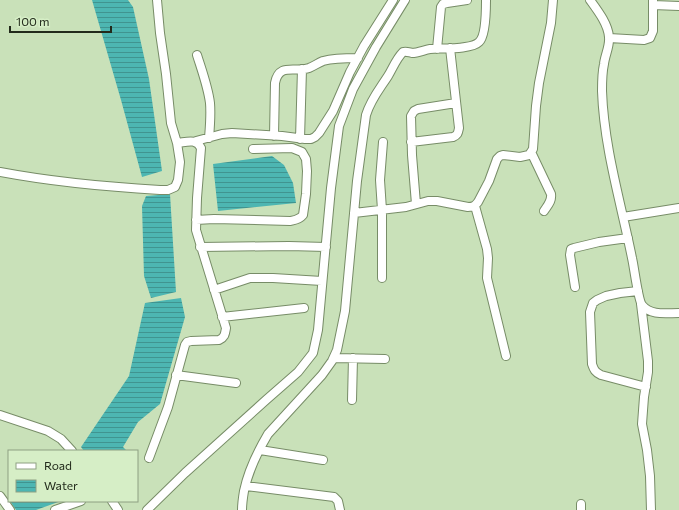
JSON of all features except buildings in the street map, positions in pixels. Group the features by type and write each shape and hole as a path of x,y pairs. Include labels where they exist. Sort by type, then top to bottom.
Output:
{"street":[{"path":"0,172 63,182 110,187 168,190 175,187 178,180 180,162 178,143 171,123 160,33 158,0"},
{"path":"178,143 196,141 232,133 300,139 311,139 315,137 333,111 350,72 364,46 393,0"},
{"path":"147,510 254,410 298,372 313,353 318,330 331,188 339,126 353,89 376,47 405,0"},
{"path":"437,49 441,7 446,3 468,0"},
{"path":"242,510 246,486 260,450 270,431 322,375 334,358 345,311 354,213 366,116 372,98 403,52 405,51 412,53 431,49 466,47 480,42 485,24 486,0"},
{"path":"354,213 382,210 428,201 437,201 468,207 475,206 489,181 497,159 500,156 524,157 529,155 533,149 538,94 551,23 553,0"},
{"path":"590,0 602,18 610,38 604,63 602,92 606,131 616,186 641,304 648,361 642,424 650,476 650,510"},
{"path":"610,38 644,40 650,38 652,31 653,2 679,6"},
{"path":"411,142 456,136 458,134 459,128 450,48"},
{"path":"197,55 206,83 210,103 209,138"},
{"path":"274,136 274,83 278,74 289,69 308,68 331,59 358,58"},
{"path":"300,139 302,69"},
{"path":"416,204 411,142 411,116 418,109 456,103"},
{"path":"149,458 168,407 185,345 190,341 219,340 223,338 226,328 196,230 201,148 200,144 196,141"},
{"path":"382,278 382,210 380,180 383,142"},
{"path":"196,220 290,221 301,218 306,194 307,171 306,159 302,152 292,148 253,148"},
{"path":"531,152 551,194 550,203 544,211"},
{"path":"475,206 487,249 487,278 506,356"},
{"path":"623,217 679,208"},
{"path":"576,288 570,255 571,250 600,242 628,238"},
{"path":"200,247 326,247"},
{"path":"214,290 250,278 322,281"},
{"path":"638,291 606,296 593,303 590,312 592,364 596,372 602,375 646,387"},
{"path":"641,304 648,311 655,313 679,313"},
{"path":"222,317 304,308"},
{"path":"334,358 385,359"},
{"path":"352,400 353,358"},
{"path":"176,375 236,383"},
{"path":"0,415 48,431 61,439 71,450"},
{"path":"260,450 323,460"},
{"path":"246,486 334,497 338,501 340,510"},
{"path":"0,496 10,510"},
{"path":"55,510 78,502"}],"water":[{"path":"92,0 128,0 133,7 149,79 162,171 142,177"},
{"path":"272,156 284,165 293,183 296,203 218,211 213,164"},
{"path":"170,194 176,292 151,298 144,276 142,206 146,196"},
{"path":"181,298 185,317 160,404 138,422 123,447 126,450 83,450 81,447 129,376 145,303"},
{"path":"11,502 58,502 36,510 16,510"}]}
